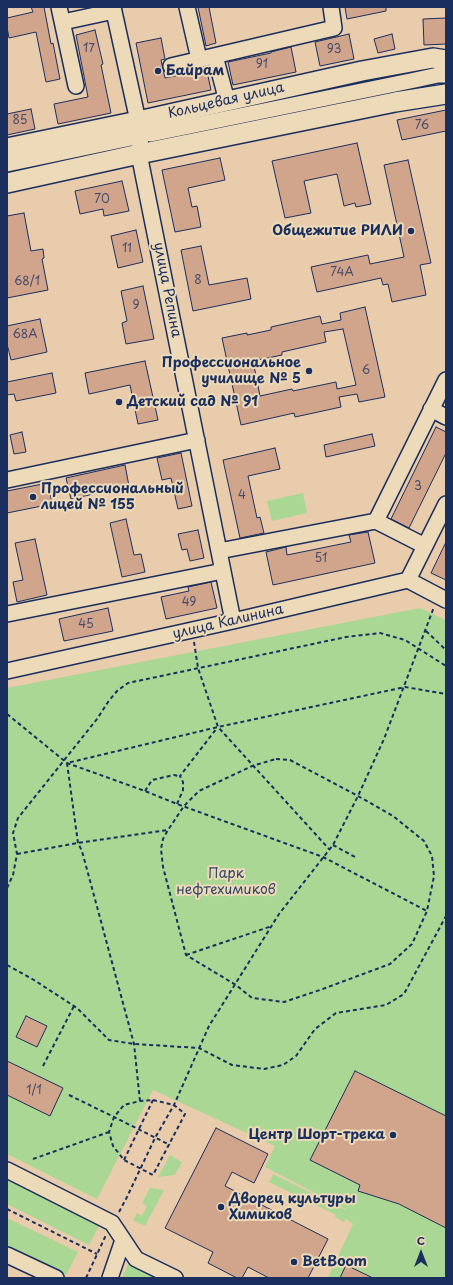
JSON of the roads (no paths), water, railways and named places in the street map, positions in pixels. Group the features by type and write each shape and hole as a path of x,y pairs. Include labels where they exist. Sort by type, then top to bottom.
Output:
{"main road":[{"name":"Кольцевая улица","path":"7,148 144,128 227,101 362,71 433,58 446,60"},
{"path":"7,183 135,146 446,94"}],"street":[{"path":"59,7 76,86"},
{"path":"187,7 200,59"},
{"path":"171,66 334,28 331,7"},
{"path":"62,22 113,9"},
{"name":"улица Репина","path":"113,9 144,128 135,146 233,621"},
{"path":"215,56 227,101"},
{"path":"144,128 438,75 446,75"},
{"path":"7,164 135,146"},
{"path":"376,521 446,380"},
{"path":"431,409 446,417"},
{"path":"7,480 196,440"},
{"path":"446,504 408,580 446,600"},
{"path":"219,551 376,521 425,546"},
{"path":"7,614 223,571"},
{"name":"улица Калинина","path":"7,671 233,621 408,580"},
{"path":"7,1170 112,1223 136,1259 175,1278"},
{"path":"110,1278 123,1240"},
{"path":"7,1255 56,1278"}],"place":[{"name":"Байрам","path":"158,71"},
{"name":"Общежитие РИЛИ","path":"411,231"},
{"name":"Профессиональное училище № 5","path":"309,371"},
{"name":"Детский сад № 91","path":"119,402"},
{"name":"Профессиональный лицей № 155","path":"33,497"},
{"name":"Центр Шорт-трека","path":"393,1135"},
{"name":"Дворец культуры Химиков","path":"221,1207"},
{"name":"BetBoom","path":"294,1262"}],"park label":[{"name":"Парк нефтехимиков","path":"226,882"}]}
